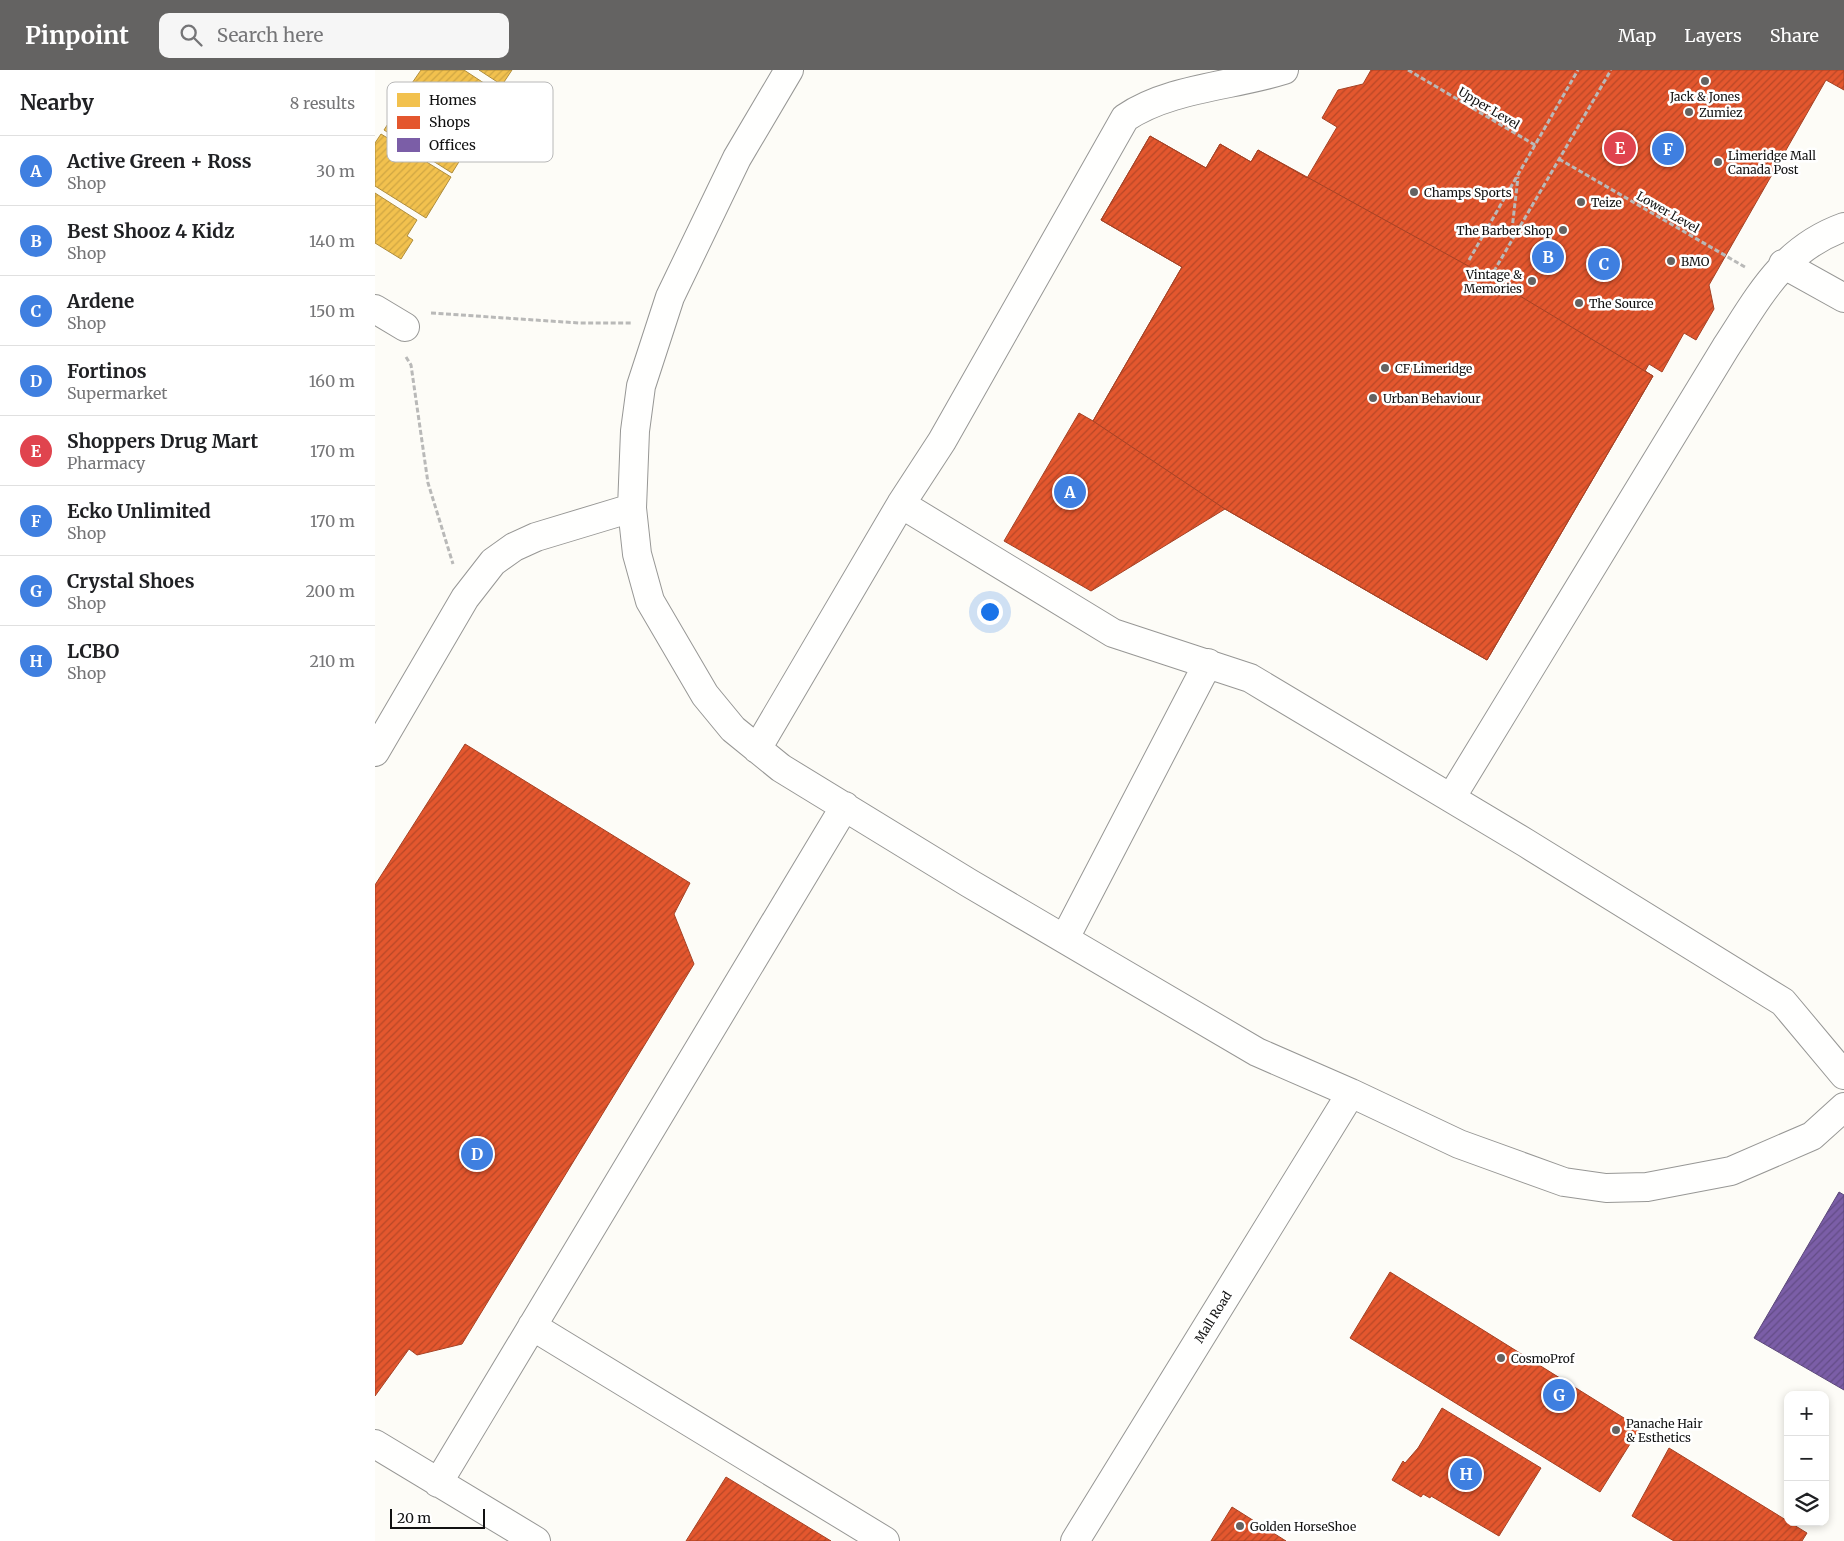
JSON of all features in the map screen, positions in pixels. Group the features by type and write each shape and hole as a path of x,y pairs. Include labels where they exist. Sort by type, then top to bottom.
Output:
{"street":[{"path":"789,70 737,158 670,297 641,386 635,431 632,508 637,554 649,601 705,695 733,729 781,768 1257,1052 1467,1147 1564,1182 1606,1188 1647,1187 1731,1171 1812,1136 1844,1107"},
{"path":"757,749 901,504 942,440 1125,118 1142,106 1284,70"},
{"path":"1451,798 1721,355 1776,272 1818,237 1844,226"},
{"path":"1776,272 1844,298"},
{"path":"375,309 405,327"},
{"path":"901,504 1113,633 1250,678 1451,798 1783,1002 1844,1075"},
{"path":"375,752 465,598 493,562 515,547 536,537 632,508"},
{"path":"1065,938 1208,663"},
{"path":"438,1483 845,806"},
{"name":"Mall Road","path":"1075,1541 1351,1093"},
{"path":"532,1326 885,1541"},
{"path":"375,1444 536,1541"}],"path":[{"name":"Upper Level","path":"1408,70 1535,145"},
{"path":"1469,260 1578,70"},
{"path":"1489,278 1611,70"},
{"name":"Lower Level","path":"1559,159 1776,272"},
{"path":"1511,242 1518,175"},
{"path":"465,598 428,483 411,365 401,349 405,327 420,313 430,313 579,323 627,322 657,334"}],"building: Homes":[{"path":"421,70 464,70 482,82 413,82"},
{"path":"479,70 512,70 504,82 497,82"},
{"path":"381,134 387,138 387,162 427,162 451,177 426,218 375,186 375,143"},
{"path":"435,162 459,162 452,173"},
{"path":"375,193 417,220 407,236 413,240 401,259 375,243"}],"building: Shops":[{"name":"CF Limeridge","path":"1371,70 1844,70 1844,90 1826,80 1709,285 1714,309 1696,340 1684,333 1662,372 1649,364 1645,371 1653,376 1487,660 1225,509 1091,591 1004,541 1079,413 1093,421 1182,267 1101,220 1150,136 1206,168 1220,144 1251,162 1258,150 1307,178 1337,127 1322,118 1338,90 1363,84"},
{"name":"Urban Behaviour","path":"1150,136 1206,168 1220,144 1251,162 1258,150 1490,278 1653,376 1487,660 1225,509 1093,421 1182,267 1101,220"},
{"path":"465,744 690,883 674,914 694,964 462,1344 417,1355 409,1349 375,1396 375,885"},
{"path":"1390,1272 1640,1428 1600,1492 1350,1338"},
{"path":"1442,1408 1541,1468 1499,1536 1431,1496 1430,1498 1423,1494 1421,1497 1392,1480 1403,1461 1405,1463 1418,1448"},
{"path":"1669,1448 1784,1519 1784,1526 1796,1526 1807,1533 1802,1541 1674,1541 1632,1516"},
{"path":"726,1477 831,1541 686,1541"},
{"path":"1232,1507 1286,1541 1211,1541"}],"building: Offices":[{"path":"1839,1192 1844,1195 1844,1390 1754,1338"}],"place":[{"name":"Jack & Jones","path":"1705,81"},
{"name":"Zumiez","path":"1689,112"},
{"name":"Shoppers Drug Mart","path":"1620,148"},
{"name":"Ecko Unlimited","path":"1668,149"},
{"name":"Limeridge Mall Canada Post","path":"1718,162"},
{"name":"Champs Sports","path":"1414,192"},
{"name":"Teize","path":"1581,202"},
{"name":"The Barber Shop","path":"1563,230"},
{"name":"Best Shooz 4 Kidz","path":"1548,257"},
{"name":"BMO","path":"1671,261"},
{"name":"Ardene","path":"1604,264"},
{"name":"Vintage & Memories","path":"1532,281"},
{"name":"The Source","path":"1579,303"},
{"name":"CF Limeridge","path":"1385,368"},
{"name":"Urban Behaviour","path":"1373,398"},
{"name":"Active Green + Ross","path":"1070,492"},
{"name":"Fortinos","path":"477,1154"},
{"name":"CosmoProf","path":"1501,1358"},
{"name":"Crystal Shoes","path":"1559,1395"},
{"name":"Panache Hair & Esthetics","path":"1616,1430"},
{"name":"LCBO","path":"1466,1474"},
{"name":"Golden HorseShoe","path":"1240,1526"}]}
